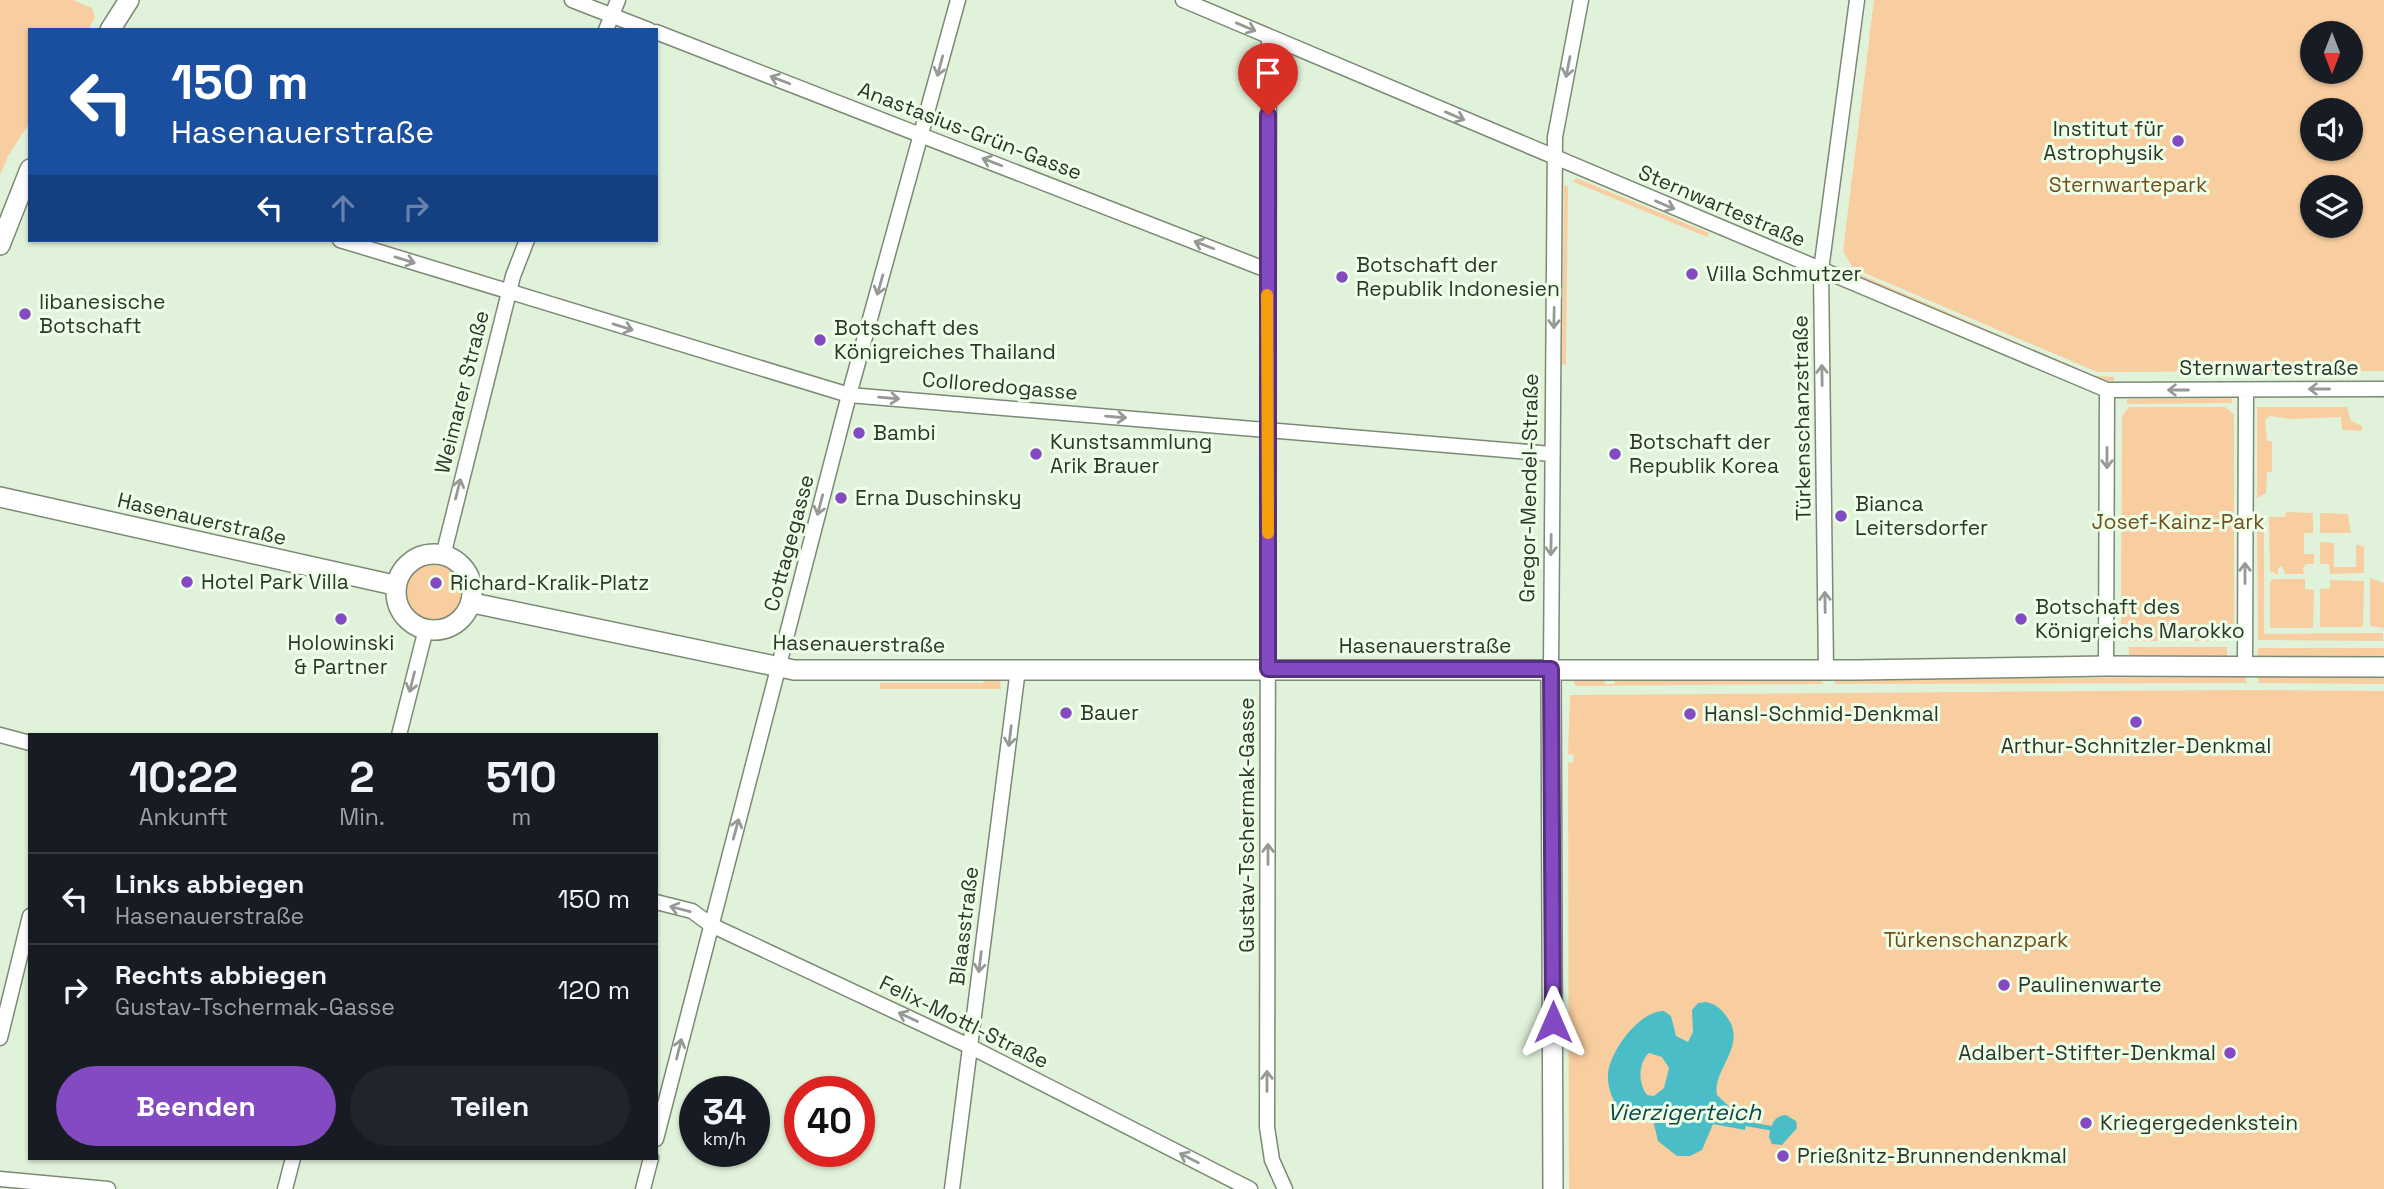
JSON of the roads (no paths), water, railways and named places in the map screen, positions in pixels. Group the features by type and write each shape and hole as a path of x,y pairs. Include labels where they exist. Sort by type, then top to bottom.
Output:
{"street":[{"path":"111,28 128,0"},
{"path":"572,0 609,23 638,28"},
{"path":"609,23 618,0"},
{"name":"Cottagegasse","path":"658,1131 849,395 958,0"},
{"name":"Sternwartestraße","path":"1183,0 2107,390 2384,389"},
{"name":"Gregor-Mendel-Straße","path":"1553,1189 1551,669 1555,137 1581,0"},
{"name":"Türkenschanzstraße","path":"1826,670 1821,270 1857,0"},
{"name":"Anastasius-Grün-Gasse","path":"658,34 1267,270"},
{"name":"Gustav-Tschermak-Gasse","path":"1269,37 1267,1127 1272,1160 1285,1189"},
{"path":"0,245 28,174"},
{"name":"Colloredogasse","path":"346,242 849,395 1552,454"},
{"name":"Weimarer Straße","path":"443,556 509,292 526,242"},
{"path":"2106,666 2107,390"},
{"path":"2245,666 2246,390"},
{"name":"Hasenauerstraße","path":"0,497 394,585"},
{"path":"443,556 460,564 467,573 473,583 473,603 457,624 442,629 426,629 410,622 401,612 394,585 400,572 409,563 423,557 443,556"},
{"name":"Hasenauerstraße","path":"473,603 778,668 1826,670 2106,666 2384,667"},
{"path":"400,733 426,629"},
{"name":"Blaasstraße","path":"952,1189 1018,669"},
{"path":"0,735 28,742"},
{"name":"Felix-Mottl-Straße","path":"658,902 692,911 711,925 969,1046 1250,1189"},
{"path":"0,1038 28,924"},
{"path":"285,1189 292,1160"},
{"path":"643,1189 650,1160"},
{"path":"0,1179 108,1189"}],"water":[{"name":"Vierzigerteich","path":"1706,1002 1718,1007 1732,1028 1732,1048 1719,1076 1717,1095 1737,1114 1747,1118 1745,1130 1713,1124 1702,1150 1690,1156 1677,1156 1658,1141 1651,1112 1630,1115 1622,1113 1611,1094 1608,1073 1620,1043 1645,1017 1655,1013 1664,1011 1671,1016 1676,1036 1688,1042 1693,1032 1692,1010 1698,1003","holes":["1649,1053 1662,1057 1669,1068 1664,1088 1654,1096 1647,1095 1641,1079 1643,1062"]},
{"path":"1786,1115 1796,1121 1797,1128 1782,1145 1772,1144 1769,1137 1773,1122"}],"waterway":[{"path":"1747,1124 1770,1128"}],"place":[{"name":"Institut für Astrophysik","path":"2178,141"},
{"name":"Villa Schmutzer","path":"1692,274"},
{"name":"Botschaft der Republik Indonesien","path":"1342,277"},
{"name":"libanesische Botschaft","path":"25,314"},
{"name":"Botschaft des Königreiches Thailand","path":"820,340"},
{"name":"Bambi","path":"859,433"},
{"name":"Kunstsammlung Arik Brauer","path":"1036,454"},
{"name":"Botschaft der Republik Korea","path":"1615,454"},
{"name":"Erna Duschinsky","path":"841,498"},
{"name":"Bianca Leitersdorfer","path":"1841,516"},
{"name":"Hotel Park Villa","path":"187,582"},
{"name":"Richard-Kralik-Platz","path":"436,583"},
{"name":"Holowinski & Partner","path":"341,619"},
{"name":"Botschaft des Königreichs Marokko","path":"2021,619"},
{"name":"Bauer","path":"1066,713"},
{"name":"Hansl-Schmid-Denkmal","path":"1690,714"},
{"name":"Arthur-Schnitzler-Denkmal","path":"2136,722"},
{"name":"Paulinenwarte","path":"2004,985"},
{"name":"Adalbert-Stifter-Denkmal","path":"2230,1053"},
{"name":"Kriegergedenkstein","path":"2086,1123"},
{"name":"Prießnitz-Brunnendenkmal","path":"1783,1156"}],"park label":[{"name":"Sternwartepark","path":"2128,185"},
{"name":"Josef-Kainz-Park","path":"2178,522"},
{"name":"Türkenschanzpark","path":"1976,940"}]}
